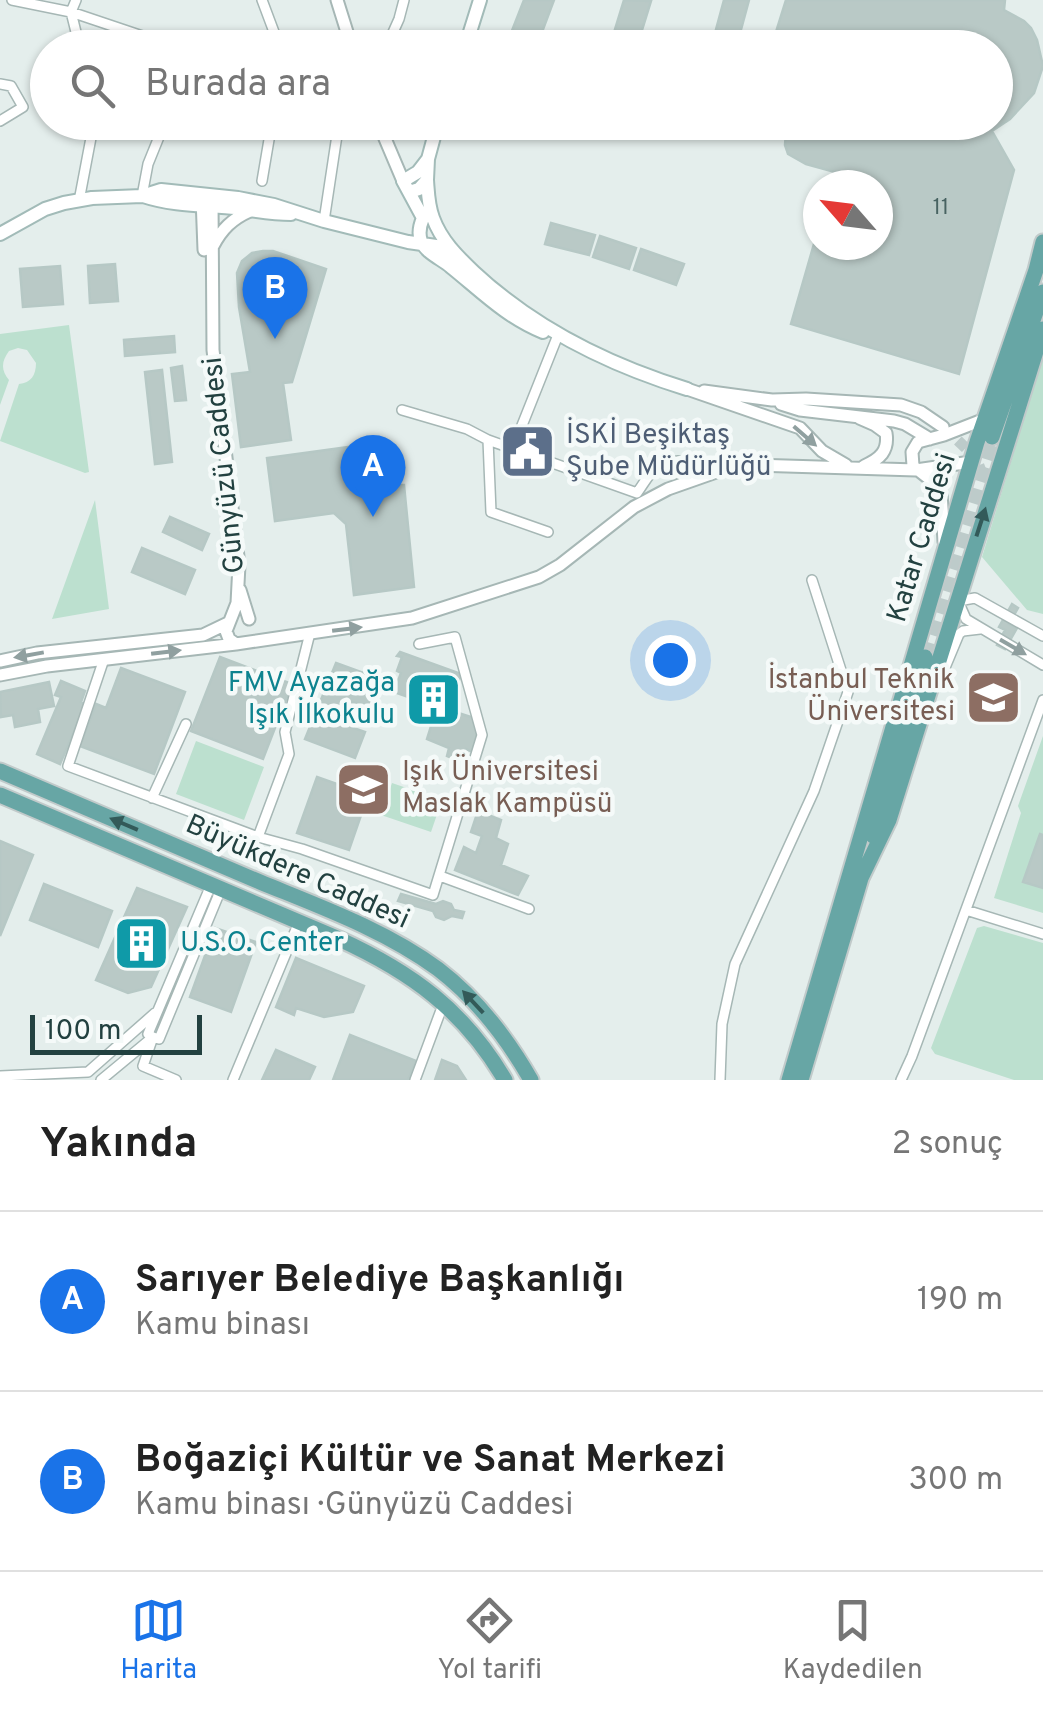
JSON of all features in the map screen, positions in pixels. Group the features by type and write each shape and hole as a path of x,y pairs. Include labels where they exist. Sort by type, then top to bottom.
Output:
{"main road":[{"path":"471,30 480,0"},
{"path":"433,140 427,180 431,220 420,232 423,245 510,315 540,332 558,335"},
{"path":"406,187 428,158"},
{"path":"406,187 419,189 427,180"},
{"path":"406,187 459,259 495,292 558,335 626,368 688,389"},
{"path":"0,234 45,209 161,190 250,211 299,214"},
{"path":"207,200 274,204 324,221 436,246 459,259"},
{"name":"Katar Caddesi","path":"788,1080 960,501 1043,242"},
{"name":"Katar Caddesi","path":"999,440 1043,292"},
{"path":"972,462 993,453 1043,329"},
{"path":"861,878 889,820 929,696 999,440"},
{"path":"958,600 949,580 960,501"},
{"path":"922,627 958,600"},
{"path":"801,1080 926,657"},
{"name":"Büyükdere Caddesi","path":"0,771 347,918 419,956 472,1000 513,1051 530,1080"},
{"name":"Büyükdere Caddesi","path":"0,794 392,965 444,1002 470,1029 505,1080"}],"street":[{"path":"12,0 72,12 122,30"},
{"path":"76,0 72,12 76,30"},
{"path":"262,0 273,30"},
{"path":"337,0 346,30"},
{"path":"394,30 404,0"},
{"path":"110,26 114,30"},
{"path":"0,84 12,86 23,106 0,121"},
{"path":"78,201 90,140"},
{"path":"142,196 158,140"},
{"path":"262,181 269,140"},
{"path":"324,221 336,140"},
{"path":"386,140 406,187"},
{"name":"Günyüzü Caddesi","path":"207,200 213,350 240,565 238,587"},
{"name":"Günyüzü Caddesi","path":"207,200 207,354 232,568 238,587"},
{"path":"211,250 226,226 250,211"},
{"path":"514,448 558,335"},
{"path":"688,389 772,400 902,406 943,426"},
{"path":"688,389 800,428 834,460 853,468 877,460 887,440 886,433 876,425 859,418"},
{"path":"772,400 800,410 904,424 930,438"},
{"path":"402,410 467,429 636,492 662,462 678,460"},
{"path":"944,556 941,492 916,470 912,452 918,442 985,419"},
{"path":"488,440 491,512 548,532"},
{"path":"0,675 412,618 539,578 634,508 694,478 722,470 751,465 916,470 972,462"},
{"path":"720,1080 722,1024 736,964 814,791 848,692 812,580"},
{"path":"238,587 254,632 250,641"},
{"path":"236,644 226,636 238,587"},
{"path":"1043,636 975,598 958,600 966,619 1043,664"},
{"path":"0,661 36,653 203,635 240,616 249,619"},
{"path":"929,696 959,634 982,629"},
{"path":"258,837 289,754 285,732 310,633"},
{"path":"104,660 68,766 258,837 433,895 482,735 455,637 418,644"},
{"path":"901,1080 1042,705"},
{"path":"152,798 186,724"},
{"path":"440,876 529,909"},
{"path":"216,887 159,1039 153,1037 148,1034 157,1011 216,887"},
{"path":"966,910 1043,934"},
{"path":"233,1080 298,922"},
{"path":"415,1080 444,1002"},
{"path":"0,1076 88,1072 157,1011"},
{"path":"101,1080 153,1037"},
{"path":"153,1037 143,1066 176,1080"}],"green space":[{"path":"69,325 89,472 85,473 0,441 19,384 32,378 36,363 27,350 9,351 3,366 9,380 0,405 0,334"},
{"path":"1043,356 1043,614 1027,610 982,557"},
{"path":"95,500 109,609 52,619"},
{"path":"1043,736 1043,913 994,898 1021,813 1018,806"},
{"path":"196,741 264,767 244,820 176,794"},
{"path":"392,783 442,800 431,832 381,815"},
{"path":"984,926 1043,943 1043,1080 1014,1080 935,1054 931,1048 977,928"}],"building":[{"path":"524,0 554,0 543,30 512,30"},
{"path":"624,0 651,1 642,30 615,30"},
{"path":"724,0 749,0 741,30 716,30"},
{"path":"786,0 1005,0 1004,10 1031,28 1043,66 1034,93 1013,116 1013,30 777,30"},
{"path":"785,140 997,140 1014,170 959,374 791,324 809,260 893,260 893,170 828,170 788,154"},
{"path":"551,223 595,235 589,255 545,244"},
{"path":"600,236 636,248 629,269 593,257"},
{"path":"641,249 684,264 676,285 634,270"},
{"path":"263,251 326,269 292,382 283,383 291,440 241,447 232,374 250,372 237,273 242,261"},
{"path":"115,264 118,301 90,303 88,266"},
{"path":"60,266 63,304 23,307 20,269"},
{"path":"174,336 175,352 125,356 124,340"},
{"path":"182,366 186,400 175,401 171,368"},
{"path":"162,370 172,462 155,464 145,372"},
{"path":"356,446 358,461 373,458 388,471 391,485 404,485 414,587 354,595 346,524 334,513 275,521 267,458"},
{"path":"170,517 209,534 202,550 163,532"},
{"path":"142,548 195,570 185,594 132,572"},
{"path":"1012,604 1018,608 1009,624 1017,628 1005,649 997,645 1005,630 999,627"},
{"name":"FMV Ayazağa Işık İlkokulu","path":"400,652 461,674 449,710 477,719 478,738 473,752 466,749 459,761 447,756 449,748 427,739 437,707 394,692 401,673 397,671"},
{"path":"220,657 292,684 263,759 191,731"},
{"path":"336,663 383,680 374,708 353,702 345,725 365,732 355,758 305,739"},
{"path":"121,668 185,692 154,774 80,746 96,704 106,708"},
{"path":"61,681 85,691 81,702 86,704 60,764 37,754 61,697 55,695"},
{"path":"49,682 54,706 38,709 40,722 15,727 13,715 1,717 0,692"},
{"path":"317,777 368,795 349,850 297,833"},
{"path":"478,811 501,820 496,838 508,844 501,865 528,876 518,895 455,870 464,847 476,853 482,836 471,832"},
{"path":"1040,834 1043,835 1043,888 1023,882"},
{"path":"0,841 33,855 0,936"},
{"path":"44,884 112,911 98,947 30,920"},
{"name":"U.S.O. Center","path":"137,888 187,907 151,987 128,993 96,980"},
{"path":"401,894 451,904 454,910 464,912 462,918 436,917 433,911 398,901"},
{"path":"215,928 256,942 231,1012 190,997"},
{"path":"296,958 364,986 353,1012 324,1017 296,1008 294,1015 276,1007"},
{"path":"350,1035 416,1061 408,1080 333,1080"},
{"path":"276,1050 315,1067 309,1080 262,1080"},
{"path":"442,1060 457,1066 466,1080 435,1080"}],"tunnel":[{"path":"946,429 976,458 981,471"},
{"path":"925,657 992,437"}],"place":[{"name":"Boğaziçi Kültür ve Sanat Merkezi","path":"275,339"},
{"name":"İSKİ Beşiktaş Şube Müdürlüğü","path":"527,452"},
{"name":"Sarıyer Belediye Başkanlığı","path":"373,517"},
{"name":"İstanbul Teknik Üniversitesi","path":"994,697"},
{"name":"FMV Ayazağa Işık İlkokulu","path":"434,700"},
{"name":"Işık Üniversitesi Maslak Kampüsü","path":"363,789"},
{"name":"U.S.O. Center","path":"141,944"}]}
